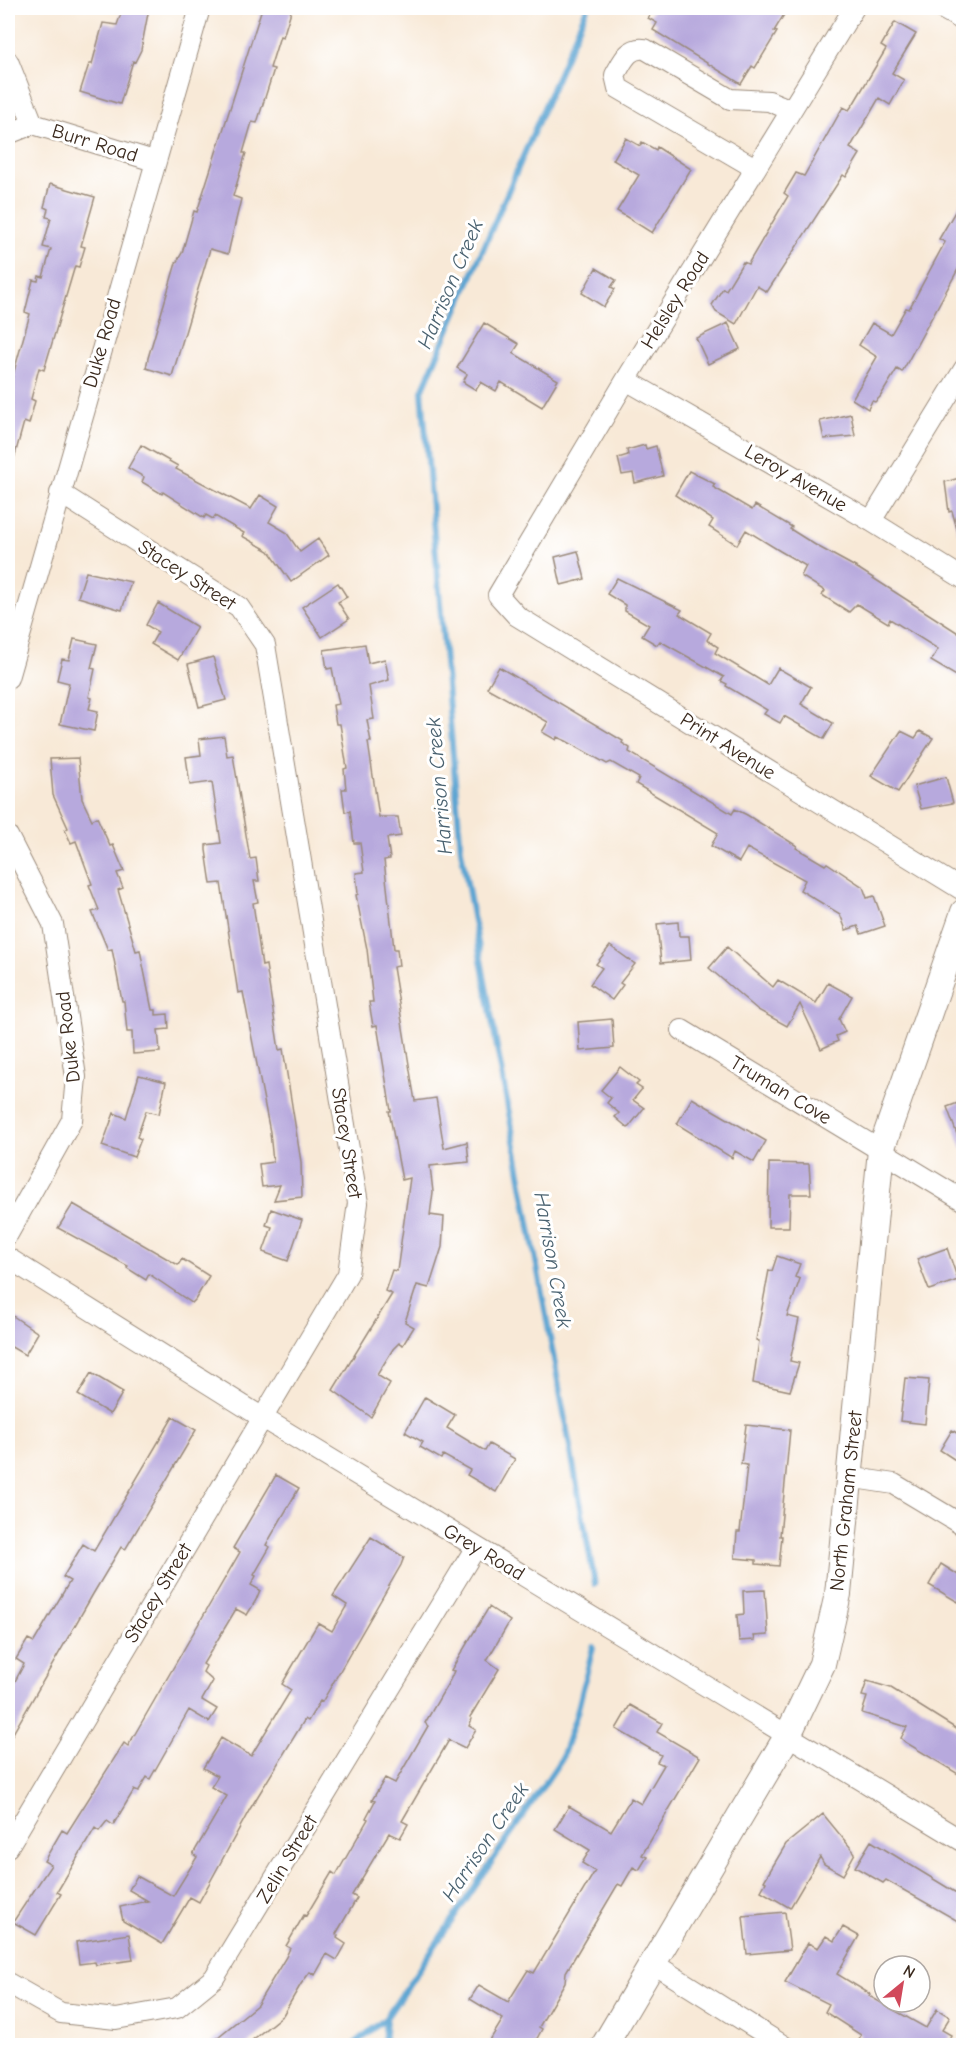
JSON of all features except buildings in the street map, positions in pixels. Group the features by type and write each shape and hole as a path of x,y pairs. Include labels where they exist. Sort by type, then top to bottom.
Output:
{"main road":[{"name":"North Graham Street","path":"604,2046 788,1735 822,1664 838,1594 881,1150 963,912"}],"street":[{"name":"Duke Road","path":"8,678 154,161 200,8"},
{"name":"Helsley Road","path":"498,595 626,380 854,8"},
{"path":"941,8 963,21"},
{"path":"755,168 618,88 615,75 621,64 630,51 638,48 645,49 730,99 769,101 791,110"},
{"name":"Burr Road","path":"8,61 33,124 154,161"},
{"path":"8,134 33,124"},
{"path":"871,522 963,369"},
{"name":"Leroy Avenue","path":"626,380 871,522 963,579"},
{"name":"Stacey Street","path":"8,1847 348,1274 358,1203 265,645 239,607 60,493"},
{"name":"Print Avenue","path":"498,595 517,616 963,891"},
{"name":"Duke Road","path":"8,836 53,924 76,1077 72,1120 8,1234"},
{"name":"Truman Cove","path":"682,1030 963,1201"},
{"name":"Grey Road","path":"8,1258 263,1418 963,1842"},
{"path":"848,1477 894,1484 963,1526"},
{"name":"Zelin Street","path":"8,1983 61,2013 116,2019 177,2008 214,1978 476,1547"},
{"path":"654,1964 784,2046"}],"waterway":[{"name":"Harrison Creek","path":"587,8 422,391 461,850 595,1584"},
{"name":"Harrison Creek","path":"384,2046 386,2018 562,1758 577,1713 593,1647"},
{"path":"352,2046 386,2018"}]}
